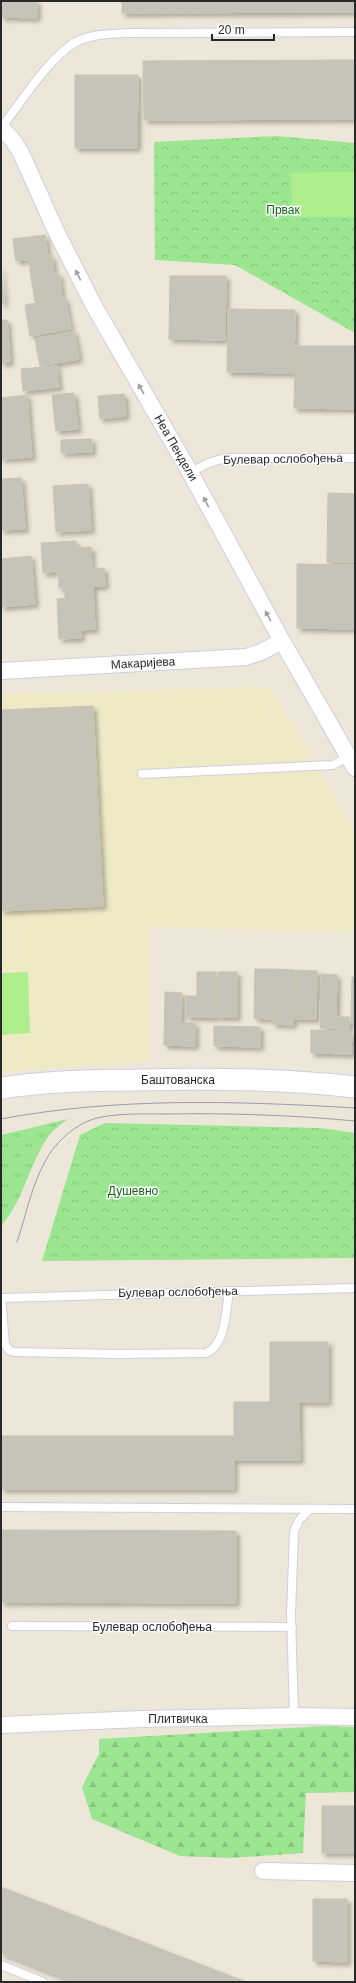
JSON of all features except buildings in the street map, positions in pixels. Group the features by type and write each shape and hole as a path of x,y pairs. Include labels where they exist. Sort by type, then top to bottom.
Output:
{"street":[{"name":"Неа Пендели","path":"1,128 12,139 21,153 55,229 94,306 191,474 282,641 355,768"},
{"name":"Макаријева","path":"1,671 246,657 261,652 282,641"},
{"name":"Баштованска","path":"1,1088 53,1082 164,1079 235,1080 355,1087"},
{"name":"Плитвичка","path":"1,1725 85,1721 294,1716 355,1717"},
{"path":"263,1871 355,1873"}],"lane":[{"path":"1,128 50,64 61,53 79,40 89,37 126,33 355,32"},
{"name":"Булевар ослобођења","path":"191,474 200,466 218,459 228,458 355,458"},
{"path":"142,774 333,765 342,760 345,751"},
{"name":"Булевар ослобођења","path":"1,1298 355,1288"},
{"path":"1,1298 5,1344 9,1350 14,1352 172,1355 206,1353 211,1351 217,1345 222,1331 229,1291"},
{"path":"1,1507 355,1509"},
{"path":"294,1716 292,1628 294,1532 299,1520 310,1509"},
{"name":"Булевар ослобођења","path":"12,1626 292,1628"},
{"path":"1,1965 43,1982"}],"shaded area":[{"path":"270,687 355,831 355,932 150,927 149,1061 1,1072 1,694"}],"green space":[{"name":"Првак","path":"277,136 355,143 355,333 235,265 155,260 154,142"},
{"path":"355,172 355,217 292,217 291,173"},
{"path":"28,972 30,1033 1,1035 1,973"},
{"path":"68,1119 53,1131 44,1144 37,1156 16,1204 1,1226 1,1135"},
{"name":"Душевно","path":"105,1123 321,1128 355,1133 355,1258 42,1261 80,1135"},
{"path":"325,1726 355,1727 355,1792 306,1793 303,1853 232,1858 180,1856 92,1819 82,1787 99,1754 99,1739"}],"tram line":[{"path":"1,1119 45,1112 133,1104 222,1103 355,1108"},
{"path":"17,1242 39,1173 53,1148 79,1126 92,1119 105,1116 132,1114 214,1114 285,1116 355,1121"}]}
